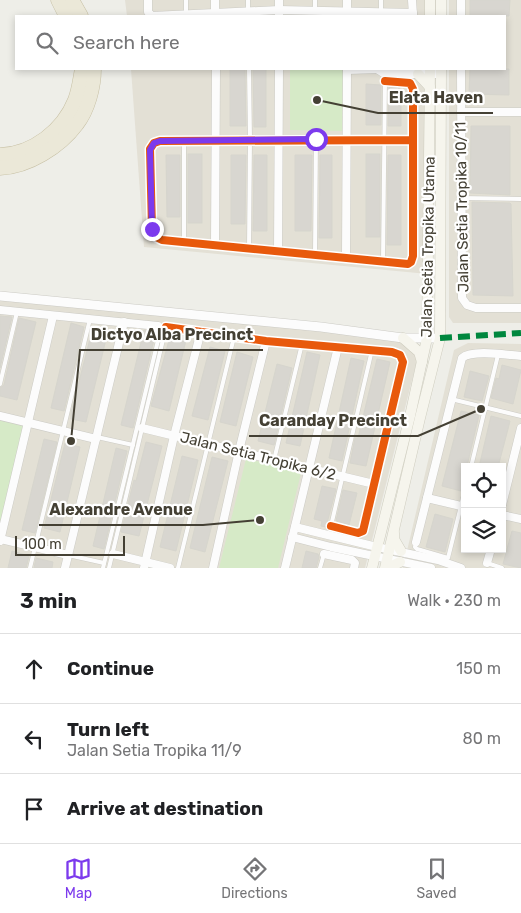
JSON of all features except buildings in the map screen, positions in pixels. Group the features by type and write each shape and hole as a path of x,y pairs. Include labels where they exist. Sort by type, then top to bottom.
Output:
{"highway":[{"path":"58,0 66,15"},
{"path":"72,0 80,15"},
{"path":"0,155 30,148 52,134 75,99 82,70"},
{"path":"0,168 8,168 35,159 60,143 77,124 88,102 94,70"}],"main road":[{"path":"430,0 430,15"},
{"path":"441,0 441,15"},
{"name":"Jalan Setia Tropika Utama","path":"372,568 428,338 430,71"},
{"name":"Jalan Setia Tropika Utama","path":"388,561 440,338 441,71"},
{"path":"418,74 430,87"},
{"path":"404,338 419,352 422,363"},
{"path":"388,561 401,557 394,539 394,532"}],"street":[{"path":"148,0 148,12 151,15"},
{"path":"215,0 215,14"},
{"path":"279,0 279,13"},
{"path":"347,0 347,13"},
{"path":"200,15 315,10 347,13 413,14 412,0"},
{"path":"460,0 461,15"},
{"path":"215,245 216,70"},
{"path":"278,252 279,70"},
{"path":"346,258 348,70"},
{"path":"379,70 385,74 400,71 418,74 441,71"},
{"name":"Jalan Setia Tropika 10/11","path":"461,70 462,298 467,305 476,308 521,308"},
{"path":"385,81 410,83 412,85 412,140 412,256 411,262 408,264 184,242 159,239 154,234 152,229 150,150 154,143 160,141 250,139 412,140"},
{"path":"461,112 521,112"},
{"path":"0,296 321,327 404,338 440,338"},
{"path":"0,310 162,326 266,341 396,352 400,354 403,362 362,532 358,533 331,526"},
{"path":"53,316 0,539 68,555"},
{"path":"64,568 124,322"},
{"path":"145,565 174,436 201,331"},
{"path":"213,568 266,341"},
{"path":"285,568 338,347"},
{"path":"416,542 460,361 466,354 521,356"},
{"path":"0,416 96,438"},
{"name":"Jalan Setia Tropika 6/2","path":"142,428 374,484"},
{"path":"506,489 521,428"},
{"path":"426,498 461,506"},
{"path":"506,516 521,519"},
{"path":"295,527 344,539 376,552 388,561 415,554 461,568"},
{"path":"292,537 341,549 376,552"},
{"path":"341,549 344,539"},
{"path":"324,554 326,553 354,564"},
{"path":"487,564 490,553"},
{"path":"113,554 145,565 170,568"},
{"path":"412,564 415,554"},
{"path":"401,557 412,564 431,568"}],"lane":[{"path":"186,0 186,15"},
{"path":"248,0 248,14"},
{"path":"315,0 315,10"},
{"path":"381,14 382,0"},
{"path":"249,70 249,248"},
{"path":"383,261 385,81"},
{"path":"315,254 316,139"},
{"path":"184,141 184,242"},
{"path":"461,198 521,199"},
{"path":"0,384 17,312"},
{"path":"30,568 90,319"},
{"path":"109,568 142,428 162,326"},
{"path":"68,555 103,566 162,326"},
{"path":"178,568 234,336"},
{"path":"274,460 302,344"},
{"path":"331,526 372,350"},
{"path":"472,463 498,355"},
{"path":"451,400 521,416"},
{"path":"96,438 132,445"},
{"path":"416,542 415,547 417,549 448,558 462,508"},
{"path":"320,568 324,554"},
{"path":"487,564 502,568"}],"shaded area":[{"path":"125,0 428,0 428,15 127,15"},
{"path":"449,0 521,0 521,323 453,323 449,317 449,70 506,70 506,15 449,15"},
{"path":"131,70 428,70 428,274 144,247"},
{"path":"0,295 410,340 419,352 365,568 0,568"},
{"path":"468,343 521,344 521,568 403,568 454,350"}],"green space":[{"path":"290,70 344,70 344,131 290,130"},
{"path":"0,419 25,425 0,526"},
{"path":"246,459 301,473 278,568 219,568"}],"marked path":[{"path":"440,338 521,333"}],"cycle path":[{"path":"385,81 410,83 413,89 413,256 408,264 162,240 156,237 152,229 150,149 154,143 160,141 412,140"},
{"path":"166,327 266,341 392,352 400,355 403,362 363,531 358,533 331,526"}],"place":[{"name":"Elata Haven","path":"317,100"},
{"name":"Caranday Precinct","path":"481,409"},
{"name":"Dictyo Alba Precinct","path":"71,441"},
{"name":"Alexandre Avenue","path":"260,520"}],"route":[{"path":"152,229 150,150 154,143 160,141 316,139"}]}
